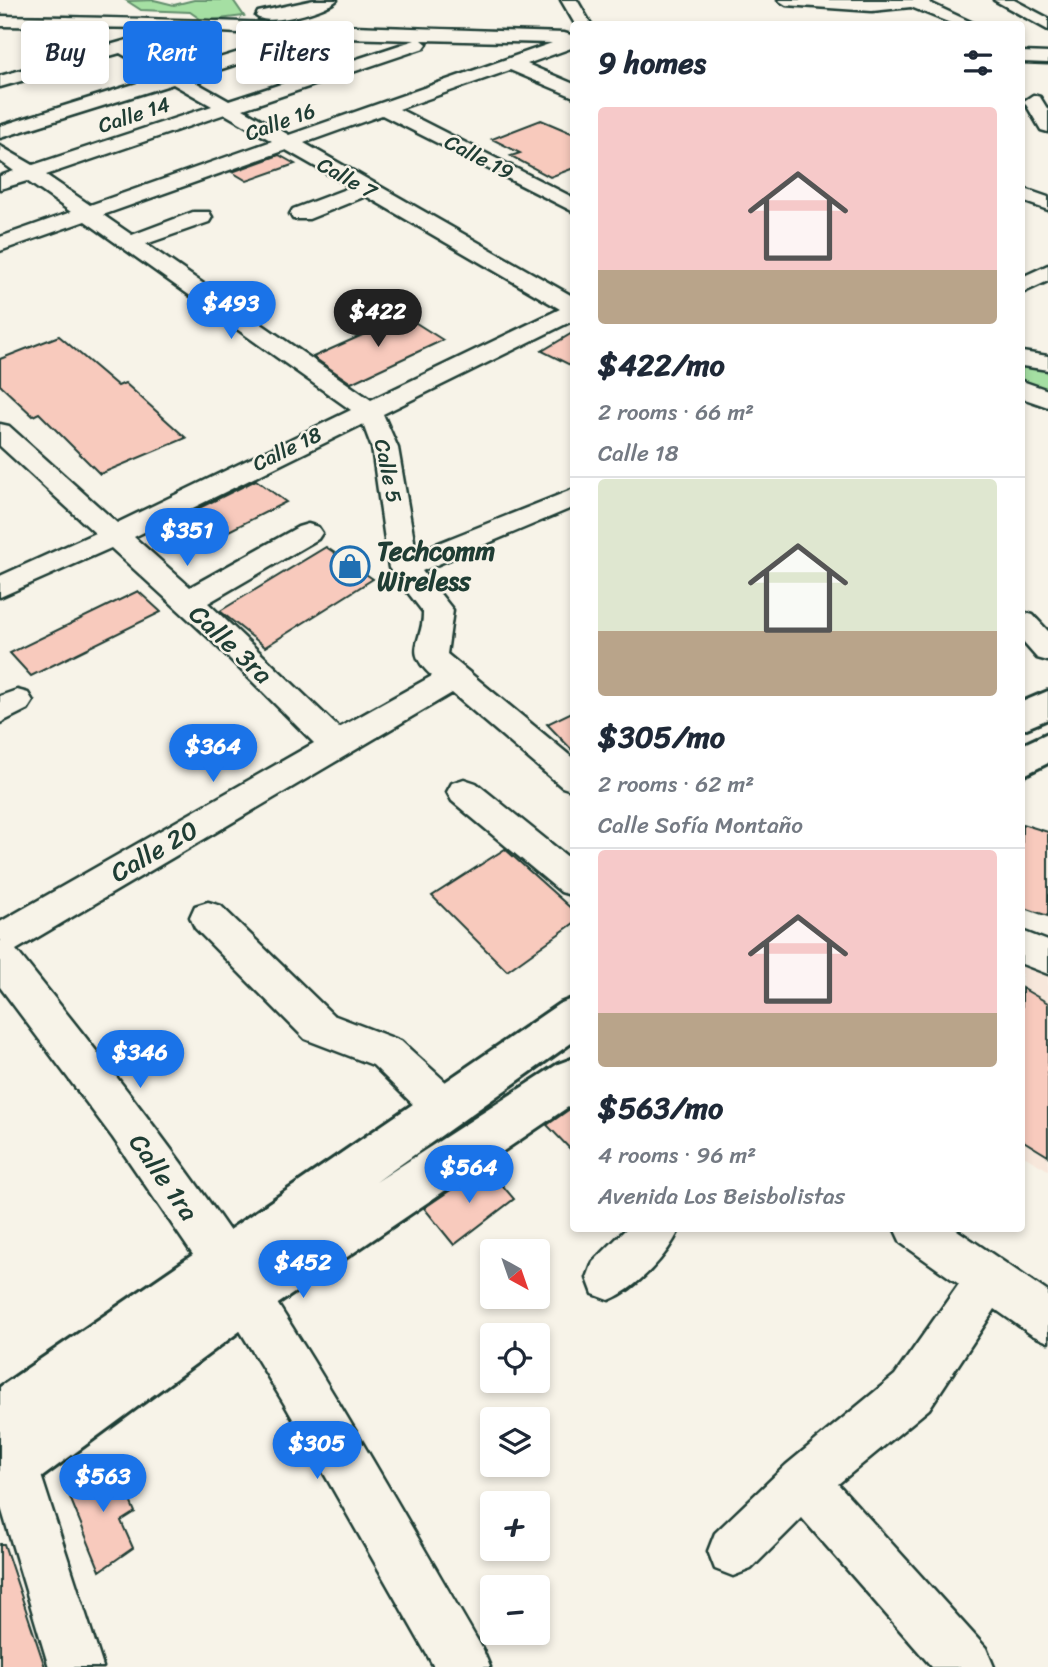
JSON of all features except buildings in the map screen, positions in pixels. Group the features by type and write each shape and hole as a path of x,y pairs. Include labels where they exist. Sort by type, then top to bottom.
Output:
{"main road":[{"path":"1025,716 1048,704"},
{"path":"1025,760 1048,746"},
{"path":"6,1471 234,1279 445,1108 570,1020"},
{"path":"0,1418 570,1080"}],"street":[{"path":"569,0 581,21"},
{"path":"786,0 873,3 919,1 960,21"},
{"path":"1002,0 1026,10 1048,25"},
{"path":"209,21 317,2"},
{"path":"1026,10 1048,5"},
{"path":"128,7 136,12 185,15 196,21"},
{"path":"432,16 434,36"},
{"path":"0,21 21,22"},
{"path":"0,39 21,33"},
{"path":"354,33 570,40"},
{"name":"Calle 14","path":"0,183 434,36"},
{"name":"Calle 16","path":"0,244 570,42"},
{"path":"0,82 121,47"},
{"path":"1025,57 1048,58"},
{"path":"513,64 570,89"},
{"path":"552,81 570,82"},
{"path":"0,132 156,84"},
{"name":"Calle 7","path":"186,84 570,307"},
{"path":"1033,101 1048,126"},
{"name":"Calle 19","path":"384,109 570,204"},
{"name":"Calle 5","path":"0,152 368,410 385,448 404,568 438,610 440,618 429,645 430,653 453,678 570,775"},
{"path":"301,214 366,189"},
{"path":"1025,195 1048,204"},
{"path":"129,243 201,217"},
{"path":"1025,261 1048,272"},
{"path":"1025,284 1048,272"},
{"name":"Calle 18","path":"0,587 113,536 570,311"},
{"path":"1025,359 1048,363"},
{"path":"1025,389 1048,399"},
{"name":"Calle 3ra","path":"0,432 187,602 336,745"},
{"path":"404,568 570,499"},
{"path":"187,602 308,533"},
{"path":"1025,625 1048,650"},
{"name":"Calle 20","path":"0,940 453,678"},
{"path":"464,792 570,879"},
{"path":"208,917 319,1027 387,1053 445,1108"},
{"path":"1025,948 1048,958"},
{"name":"Calle 1ra","path":"0,958 75,1053 234,1279 347,1463 463,1667"},
{"path":"609,1278 654,1232"},
{"path":"922,1232 1048,1319"},
{"path":"733,1551 803,1482 912,1392 988,1279"},
{"path":"6,1471 76,1667"},
{"path":"803,1482 967,1667"}],"shaded area":[{"path":"1025,948 1048,958 1048,1170 1025,1157"}],"green space":[{"path":"154,0 174,5 194,0 233,0 244,16 203,21 190,12 141,10 127,1"},
{"path":"1025,364 1048,368 1048,395 1025,384"}],"place":[{"name":"Techcomm Wireless","path":"350,566"}]}
